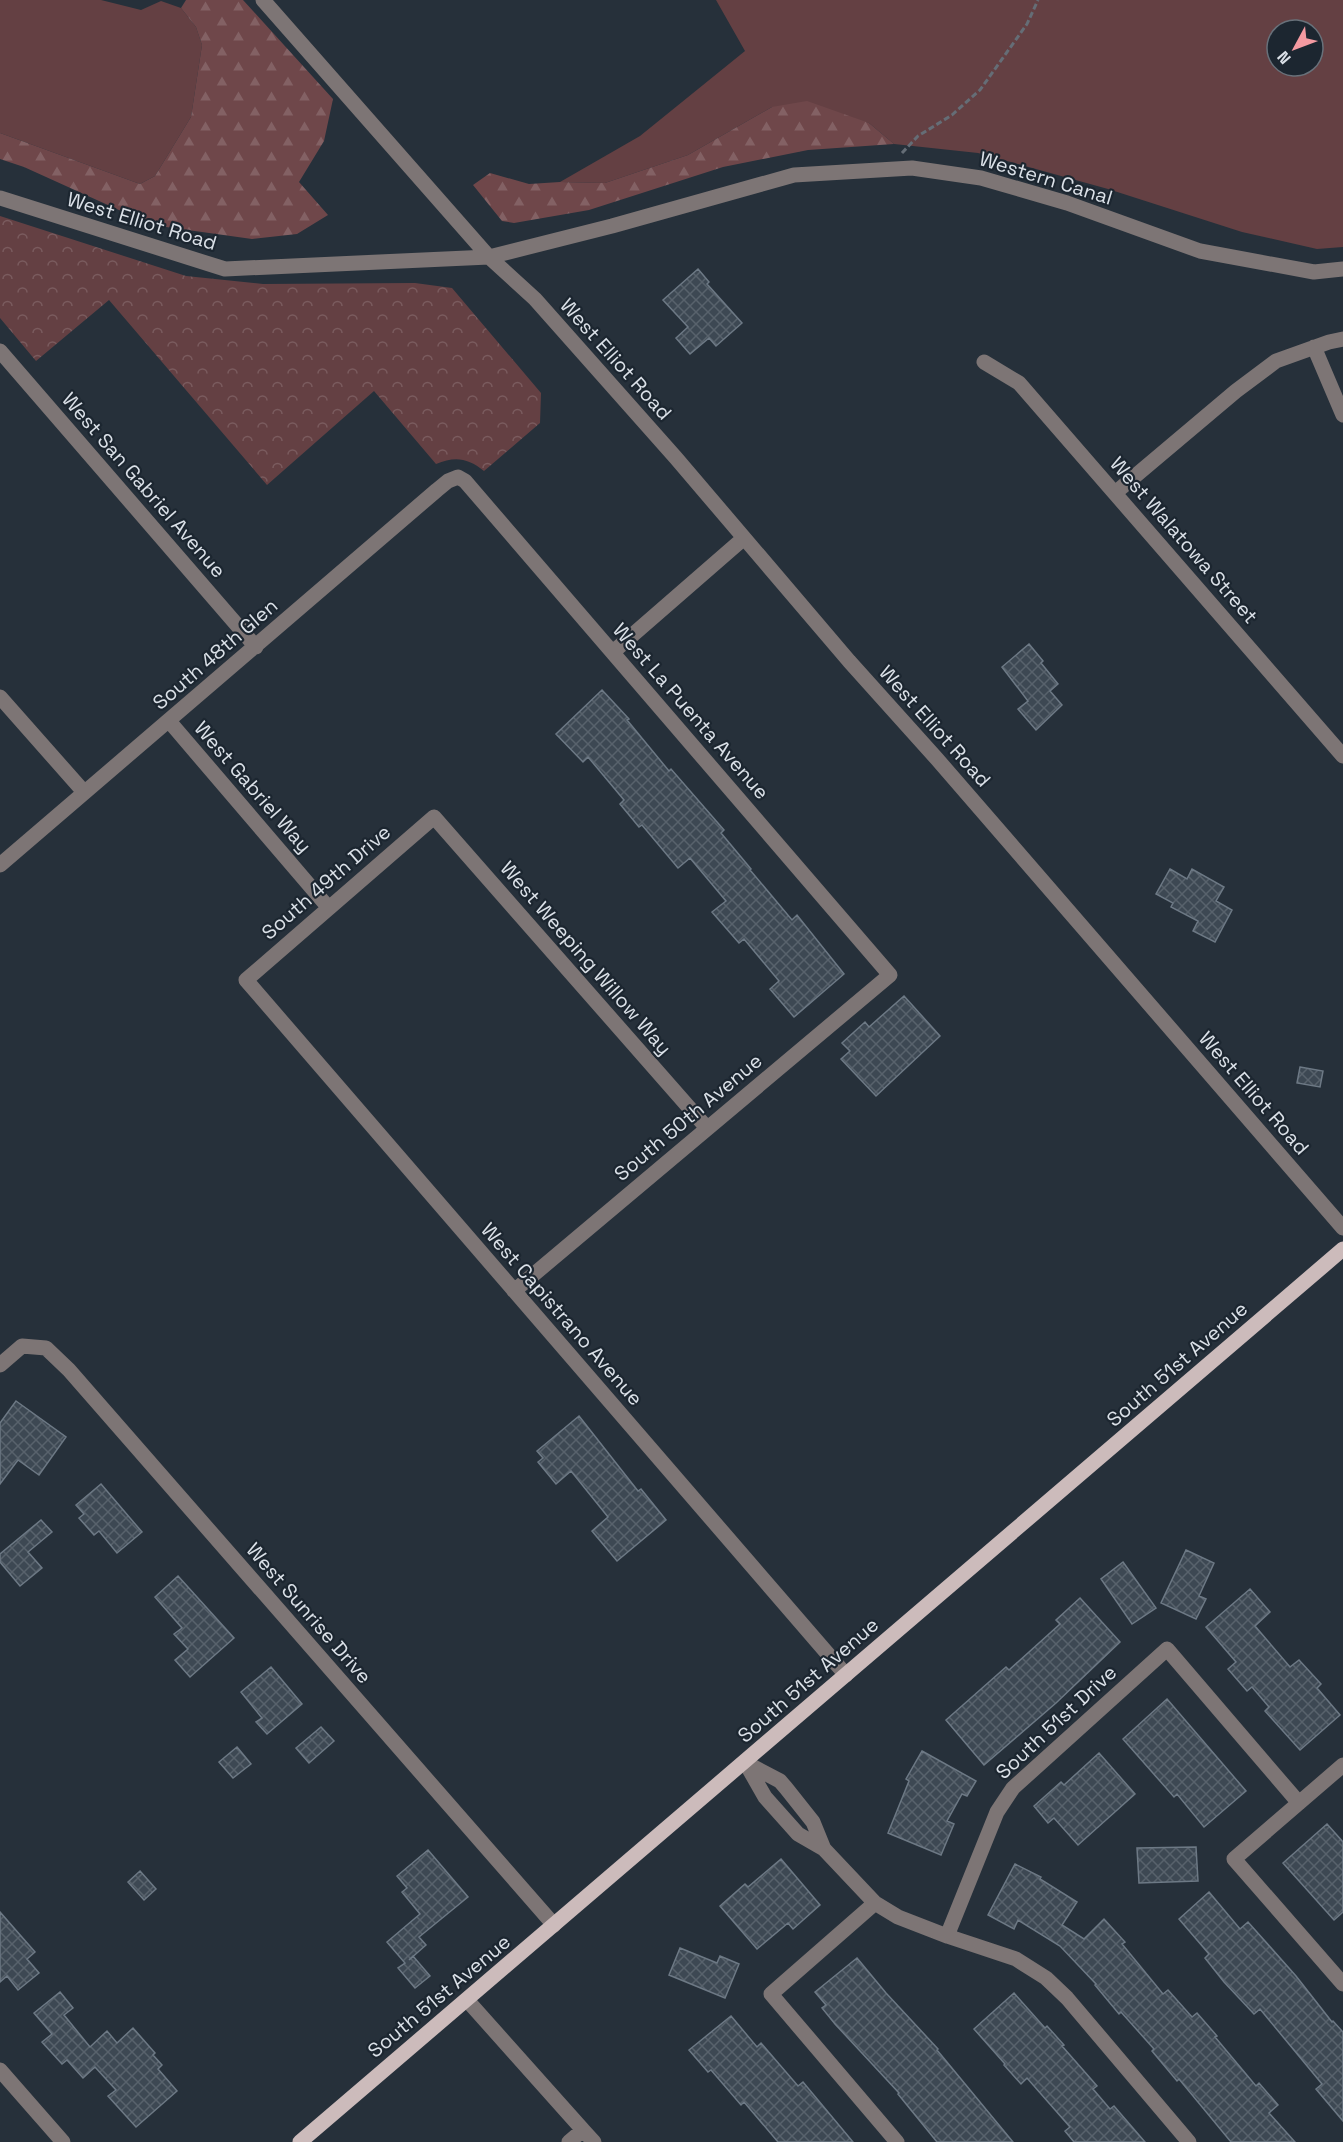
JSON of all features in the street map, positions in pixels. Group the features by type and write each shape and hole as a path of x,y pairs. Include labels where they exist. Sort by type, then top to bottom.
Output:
{"main road":[{"name":"South 51st Avenue","path":"300,2142 1343,1249"}],"street":[{"name":"West Elliot Road","path":"270,3 489,257 535,299 676,458 1343,1228"},
{"name":"Western Canal","path":"489,257 612,226 794,175 912,168 981,178 1067,203 1200,251 1314,272 1343,269"},
{"name":"West Elliot Road","path":"0,198 225,269 489,257"},
{"path":"1115,493 1236,391 1276,361 1343,339"},
{"path":"1314,347 1343,415"},
{"name":"West San Gabriel Avenue","path":"0,351 256,647"},
{"name":"West Walatowa Street","path":"984,363 1019,382 1343,756"},
{"name":"South 48th Glen","path":"0,865 437,490 448,481 458,477"},
{"name":"West La Puenta Avenue","path":"458,477 472,489 890,975"},
{"path":"613,652 744,538"},
{"path":"0,697 84,792"},
{"name":"West Gabriel Way","path":"169,721 328,907"},
{"name":"South 49th Drive","path":"246,980 434,816"},
{"name":"West Weeping Willow Way","path":"434,816 707,1128"},
{"name":"South 50th Avenue","path":"514,1291 890,975"},
{"name":"West Capistrano Avenue","path":"246,980 846,1675"},
{"name":"West Sunrise Drive","path":"0,1365 22,1346 46,1348 69,1370 554,1925"},
{"name":"South 51st Drive","path":"947,1936 997,1812 1012,1788 1167,1649 1299,1803"},
{"path":"745,1762 765,1797 798,1834 824,1849 874,1903 898,1917 1016,1959 1046,1978 1067,1998 1189,2142"},
{"path":"745,1762 780,1781 813,1822 824,1849"},
{"path":"1343,1765 1234,1859 1343,1984"},
{"path":"874,1903 771,1994 897,2142"},
{"path":"467,2000 594,2142"},
{"path":"0,2070 63,2142"},
{"path":"569,2142 583,2130"}],"path":[{"path":"885,170 918,136 952,115 980,90 1027,24 1038,0"}],"green space":[{"path":"0,0 101,0 141,10 161,1 181,8 196,27 202,45 191,117 155,176 140,184 0,133"},
{"path":"186,0 243,0 333,99 324,141 299,182 328,215 297,234 252,239 152,225 24,167 0,159 0,133 140,184 155,176 191,117 202,45 196,27 181,8"},
{"path":"716,0 1343,0 1343,247 1317,249 1242,232 1108,189 978,153 894,144 869,123 772,107 688,155 605,183 560,182 640,136 745,51"},
{"path":"807,101 869,123 894,144 808,150 723,167 589,210 514,223 502,221 473,185 490,173 529,184 605,183 688,155 772,107"},
{"path":"0,216 186,276 263,284 415,283 452,288 541,393 540,423 484,471 472,463 455,459 436,464 374,391 267,485 109,300 36,361 0,318"}],"building":[{"path":"698,269 709,282 707,284 742,323 716,346 709,338 690,354 676,338 688,327 663,300"},
{"path":"1029,644 1058,684 1050,691 1062,705 1036,730 1018,709 1028,701 1002,667"},
{"path":"602,690 629,719 627,720 669,771 671,769 724,830 721,833 792,920 797,915 844,974 794,1017 770,989 779,981 744,939 739,943 712,912 726,901 690,858 678,868 642,825 639,827 620,804 624,800 588,757 583,762 556,734"},
{"path":"1170,869 1187,879 1192,869 1224,887 1216,901 1232,910 1215,942 1193,931 1198,921 1171,907 1173,903 1156,894"},
{"path":"904,996 940,1036 876,1096 841,1059 850,1051 842,1043 865,1022 869,1027"},
{"path":"1300,1067 1323,1071 1320,1087 1297,1083"},
{"path":"16,1401 66,1437 39,1475 18,1460 0,1484 0,1423"},
{"path":"579,1416 638,1491 641,1489 666,1520 617,1561 592,1531 608,1517 571,1471 556,1484 538,1462 543,1458 537,1451"},
{"path":"101,1484 142,1532 117,1553 99,1531 94,1535 79,1518 84,1514 76,1505"},
{"path":"41,1520 52,1532 28,1552 42,1568 20,1586 0,1562 0,1554"},
{"path":"1186,1550 1214,1563 1199,1596 1206,1599 1196,1619 1161,1603"},
{"path":"1123,1562 1156,1608 1132,1624 1101,1579"},
{"path":"178,1576 234,1638 190,1677 175,1660 188,1649 174,1634 182,1628 155,1597"},
{"path":"1250,1589 1270,1612 1255,1626 1290,1667 1299,1660 1321,1684 1317,1688 1340,1715 1300,1750 1265,1711 1269,1707 1252,1687 1247,1691 1228,1669 1236,1662 1206,1627"},
{"path":"1080,1598 1120,1642 1056,1703 984,1765 946,1720 1006,1667 1009,1670 1060,1624 1056,1620"},
{"path":"271,1667 302,1704 267,1734 256,1722 262,1718 241,1692"},
{"path":"1167,1699 1246,1791 1204,1827 1177,1794 1174,1797 1123,1739"},
{"path":"321,1727 334,1741 309,1763 296,1748"},
{"path":"237,1747 251,1764 233,1778 219,1762"},
{"path":"922,1751 976,1781 967,1796 962,1794 947,1821 954,1824 941,1855 888,1833 909,1781 906,1779"},
{"path":"1099,1753 1135,1794 1078,1845 1054,1818 1048,1823 1034,1806 1061,1782 1064,1785"},
{"path":"1327,1824 1343,1842 1343,1912 1334,1920 1283,1863"},
{"path":"1196,1847 1198,1881 1139,1883 1137,1848"},
{"path":"428,1850 468,1897 419,1937 426,1945 413,1956 430,1976 415,1988 398,1968 405,1963 387,1942 420,1914 402,1892 407,1888 397,1876"},
{"path":"781,1859 820,1905 793,1929 788,1923 757,1949 720,1906 745,1884 748,1887"},
{"path":"1015,1864 1041,1877 1040,1879 1077,1902 1062,1925 1084,1939 1104,1919 1125,1942 1122,1944 1163,1994 1168,1990 1192,2017 1197,2013 1256,2086 1259,2083 1278,2105 1269,2113 1295,2142 1231,2142 1179,2079 1177,2081 1152,2051 1154,2049 1121,2012 1119,2014 1096,1984 1060,1946 1018,1920 1014,1929 988,1915"},
{"path":"140,1871 156,1889 144,1900 128,1882"},
{"path":"1209,1892 1240,1929 1248,1922 1343,2032 1343,2121 1316,2089 1322,2084 1260,2009 1254,2014 1224,1982 1205,1958 1209,1954 1179,1919"},
{"path":"0,1912 35,1952 27,1959 39,1973 18,1990 7,1976 0,1982"},
{"path":"680,1948 717,1963 720,1956 739,1964 725,1998 669,1975"},
{"path":"857,1958 938,2049 1013,2142 937,2142 899,2093 835,2024 822,2008 826,2005 815,1992"},
{"path":"60,1992 73,2008 64,2015 90,2047 107,2031 117,2043 133,2028 155,2053 153,2055 162,2065 158,2069 177,2091 136,2127 108,2096 116,2090 95,2067 83,2078 67,2060 62,2064 42,2042 52,2034 34,2013"},
{"path":"1014,1993 1045,2028 1047,2026 1064,2045 1062,2046 1097,2086 1093,2089 1110,2109 1114,2106 1145,2142 1074,2142 1065,2131 1070,2127 1027,2078 1021,2084 1004,2065 974,2029"},
{"path":"731,2016 757,2047 761,2043 798,2086 803,2082 853,2142 778,2142 744,2102 741,2105 711,2070 708,2072 689,2050"}]}
